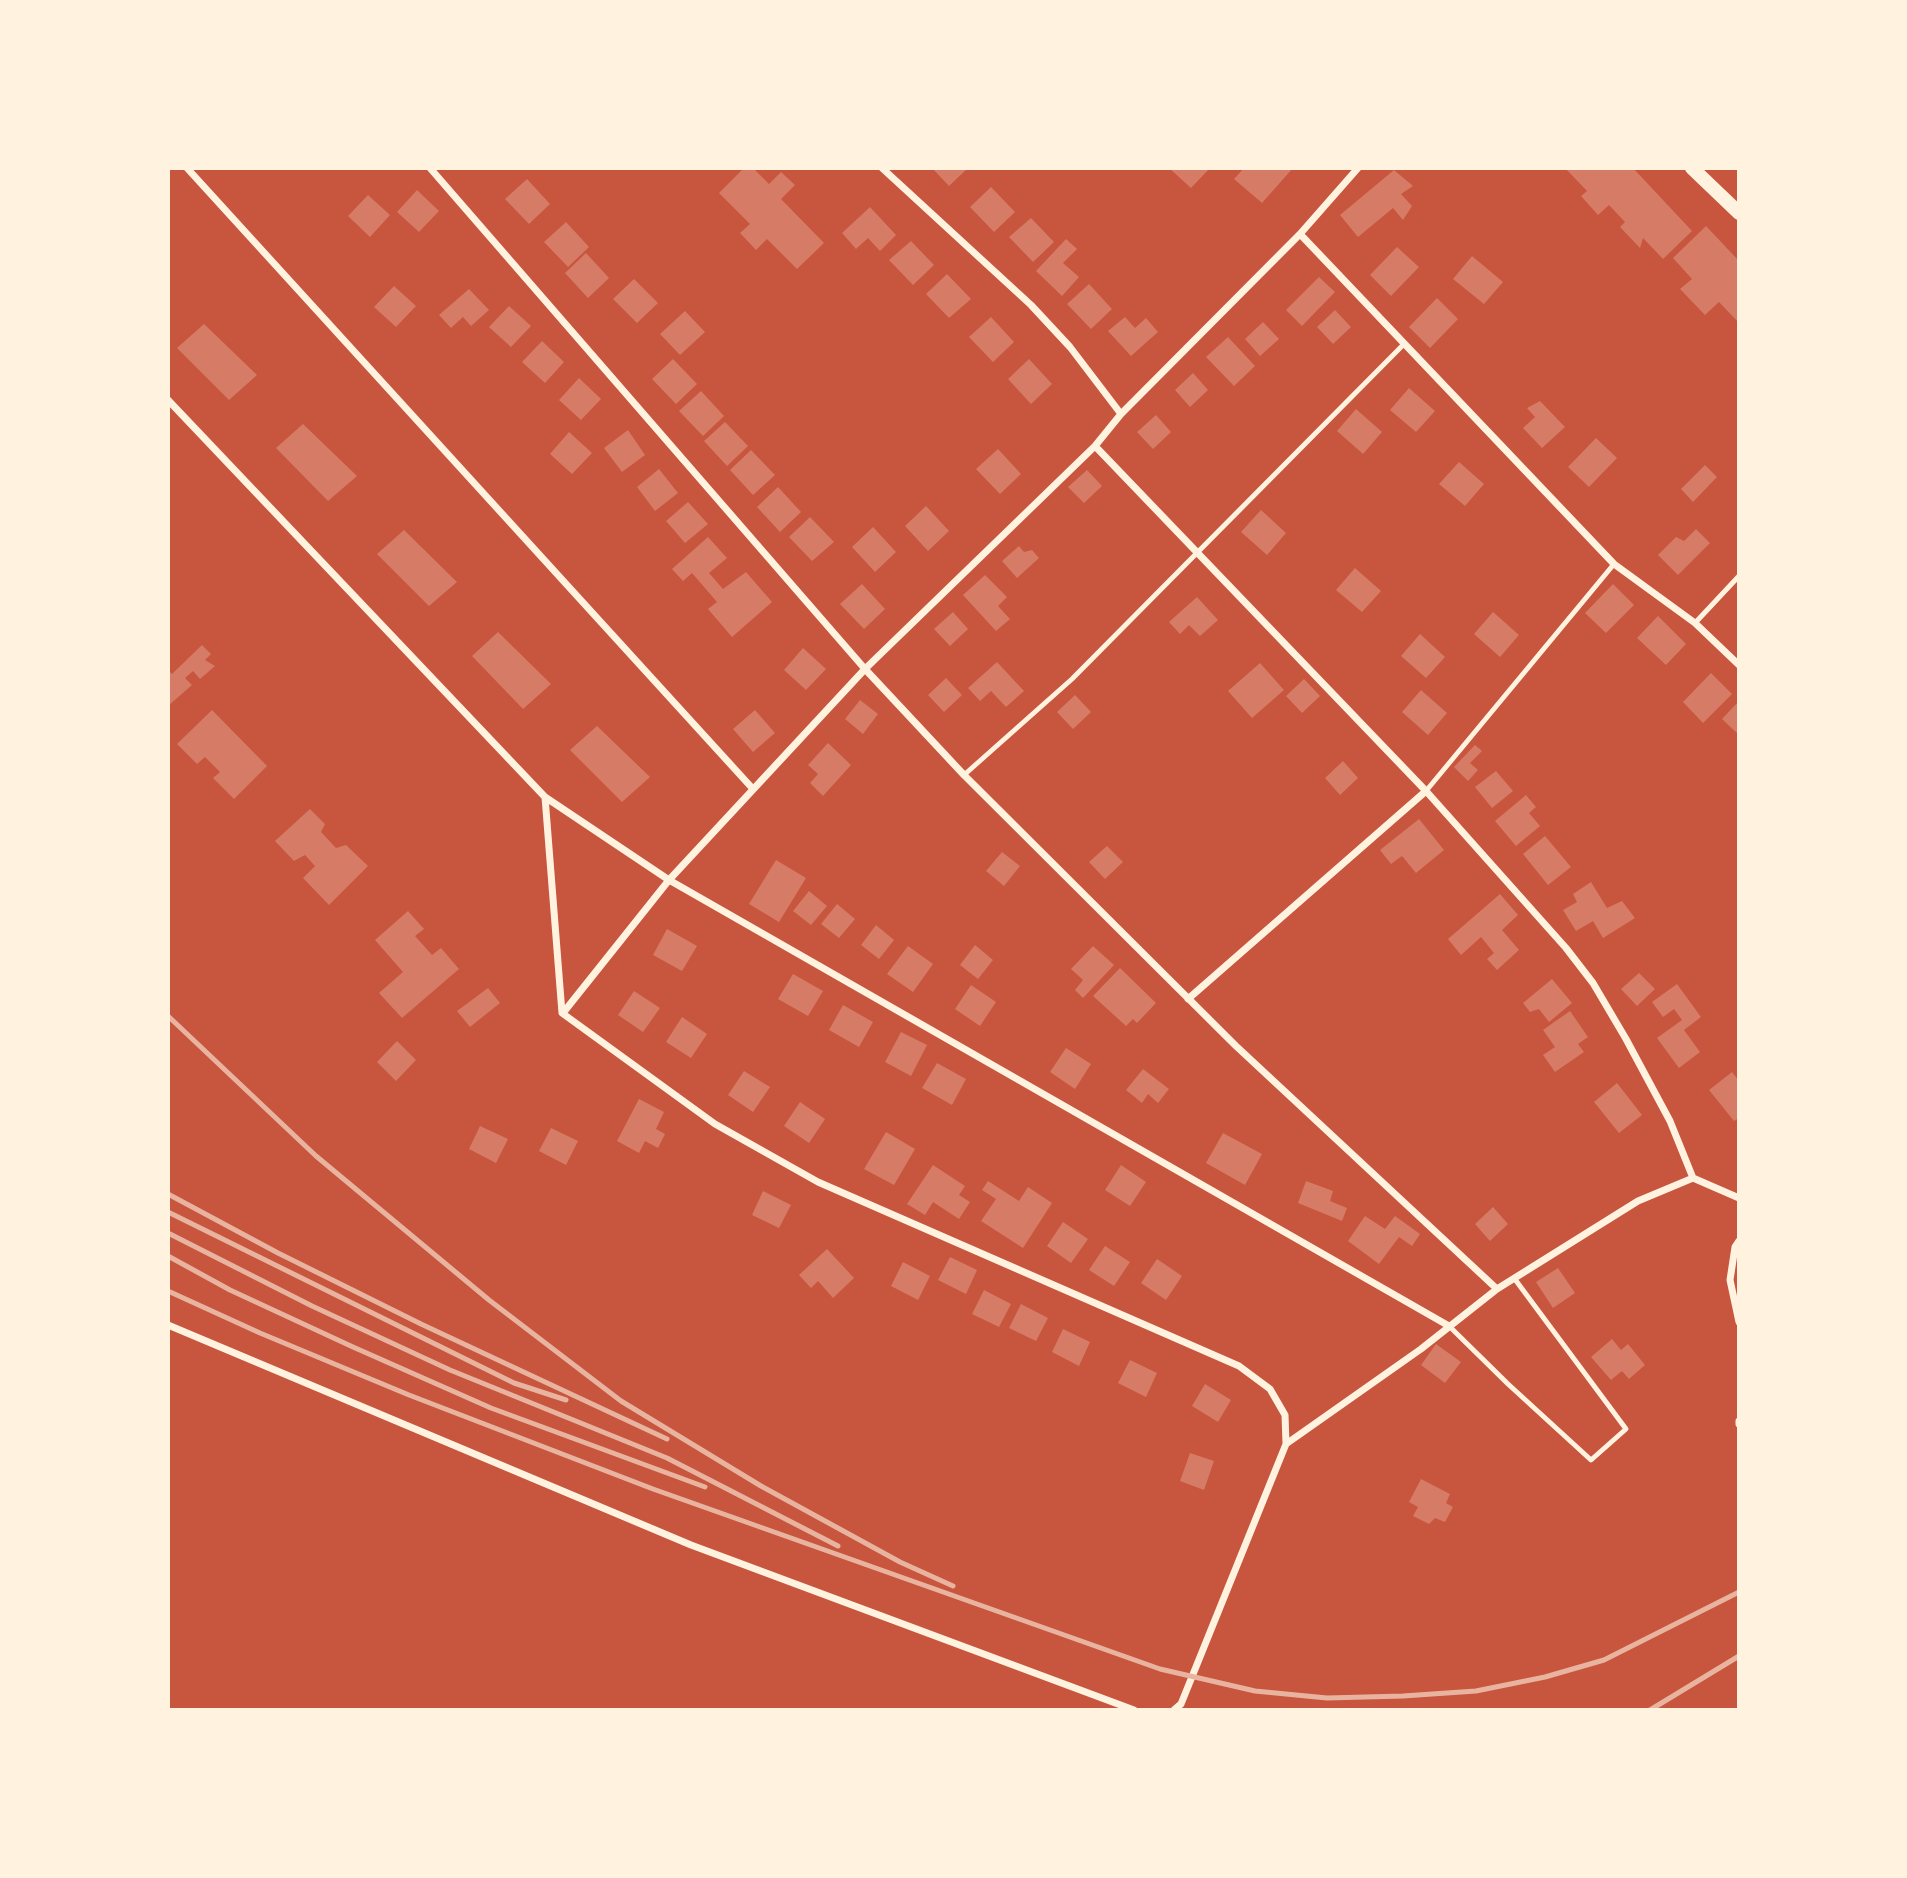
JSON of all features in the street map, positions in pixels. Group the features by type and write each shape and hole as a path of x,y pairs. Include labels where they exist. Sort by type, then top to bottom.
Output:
{"main road":[{"path":"1692,168 1739,213"}],"street":[{"path":"187,168 753,789"},
{"path":"430,168 865,668 964,775 1188,999 1497,1289"},
{"path":"882,168 1031,305 1070,346 1121,414"},
{"path":"562,1013 669,880 865,668 1095,446 1121,414 1300,234 1358,168"},
{"path":"1300,234 1614,564 1695,623 1739,666"},
{"path":"168,400 545,797 669,880 1449,1326"},
{"path":"1095,446 1426,791 1566,948 1593,983 1671,1121 1693,1178 1739,1198"},
{"path":"1188,999 1426,791"},
{"path":"545,797 562,1013 715,1124 817,1182 1239,1366 1270,1389 1285,1415 1286,1444 1181,1704 1174,1710"},
{"path":"1286,1444 1421,1349 1497,1289 1639,1201 1693,1178"},
{"path":"1739,1241 1735,1247 1730,1280 1739,1322"},
{"path":"168,1325 680,1540 1134,1710"}],"lane":[{"path":"964,775 1072,679 1404,344"},
{"path":"1426,791 1614,564"},
{"path":"1695,623 1739,576"},
{"path":"1449,1326 1591,1460 1626,1429 1514,1278"}],"building":[{"path":"744,168 753,168 769,184 781,172 795,185 781,199 824,243 797,269 767,239 756,250 740,233 750,224 719,193"},
{"path":"932,168 968,168 949,186"},
{"path":"1169,168 1210,168 1191,188"},
{"path":"1244,168 1293,168 1262,203 1234,179"},
{"path":"1565,168 1633,168 1692,231 1663,259 1643,238 1640,248 1620,227 1625,222 1609,205 1598,215 1581,196 1587,191"},
{"path":"1394,170 1413,186 1401,194 1412,206 1403,220 1393,208 1358,237 1340,215"},
{"path":"527,179 550,204 529,224 505,199"},
{"path":"991,187 1015,212 994,232 970,207"},
{"path":"417,190 439,211 419,232 397,212"},
{"path":"368,195 390,215 370,237 348,216"},
{"path":"870,207 896,235 880,251 868,238 856,249 842,233"},
{"path":"1031,218 1054,242 1033,262 1009,237"},
{"path":"566,222 589,247 568,267 544,242"},
{"path":"1706,226 1739,261 1739,323 1719,302 1705,315 1680,289 1692,279 1673,258"},
{"path":"1066,239 1077,249 1063,263 1079,277 1062,296 1036,271"},
{"path":"911,241 934,265 913,285 889,260"},
{"path":"1397,247 1419,267 1391,296 1370,275"},
{"path":"586,253 609,278 588,298 565,273"},
{"path":"1472,256 1503,282 1484,304 1453,279"},
{"path":"947,274 971,299 949,318 926,294"},
{"path":"1319,277 1335,292 1302,326 1286,310"},
{"path":"634,279 658,303 637,323 613,299"},
{"path":"1089,284 1112,309 1091,329 1067,304"},
{"path":"394,286 416,306 396,327 374,307"},
{"path":"469,289 489,310 471,326 463,317 451,328 439,315"},
{"path":"1437,298 1458,319 1430,348 1409,327"},
{"path":"509,306 531,326 511,347 489,327"},
{"path":"1335,310 1351,327 1333,344 1317,327"},
{"path":"685,311 705,332 680,355 660,334"},
{"path":"991,317 1014,342 993,362 969,337"},
{"path":"1125,317 1135,328 1146,318 1158,332 1131,356 1108,331"},
{"path":"1263,322 1279,339 1260,356 1245,339"},
{"path":"204,324 257,375 229,400 177,348"},
{"path":"1228,337 1255,366 1234,386 1206,357"},
{"path":"542,341 564,362 545,383 522,362"},
{"path":"673,359 697,384 676,404 652,379"},
{"path":"1029,359 1052,384 1031,404 1008,379"},
{"path":"1193,373 1208,390 1190,407 1175,390"},
{"path":"579,378 601,399 581,420 559,400"},
{"path":"1409,388 1435,411 1416,432 1390,410"},
{"path":"701,391 724,416 703,436 679,411"},
{"path":"1540,401 1565,427 1542,448 1523,428 1535,417 1527,408"},
{"path":"1356,409 1382,432 1363,454 1337,431"},
{"path":"1156,415 1171,432 1153,449 1137,432"},
{"path":"725,422 748,446 727,466 704,441"},
{"path":"303,424 357,476 328,501 276,448"},
{"path":"628,430 645,455 622,472 604,448"},
{"path":"569,432 592,453 572,474 550,454"},
{"path":"1596,438 1617,458 1589,487 1568,467"},
{"path":"998,449 1021,474 1000,494 976,469"},
{"path":"751,450 775,475 753,495 730,470"},
{"path":"1459,462 1484,484 1465,506 1439,484"},
{"path":"1705,465 1717,477 1693,502 1681,489"},
{"path":"659,469 678,493 655,511 637,487"},
{"path":"1087,470 1102,486 1084,503 1068,487"},
{"path":"778,487 801,512 780,532 757,507"},
{"path":"688,502 708,524 685,543 666,521"},
{"path":"926,506 949,531 928,551 905,526"},
{"path":"1261,510 1286,533 1267,555 1241,532"},
{"path":"810,517 834,542 812,561 789,537"},
{"path":"873,527 896,552 875,572 852,547"},
{"path":"1696,529 1710,543 1678,575 1658,555 1676,537 1684,541"},
{"path":"404,530 457,582 429,606 377,554"},
{"path":"708,537 727,558 709,573 723,589 746,572 772,602 732,637 708,609 717,602 692,573 683,581 672,569"},
{"path":"1019,546 1024,552 1032,550 1039,558 1017,578 1002,561"},
{"path":"1355,568 1381,591 1362,612 1336,590"},
{"path":"985,575 1007,597 998,606 1010,619 996,631 963,595"},
{"path":"862,584 885,609 864,629 840,604"},
{"path":"1613,584 1634,605 1606,633 1585,613"},
{"path":"1197,597 1218,620 1200,636 1189,625 1180,634 1169,622"},
{"path":"953,612 968,629 950,646 934,629"},
{"path":"1493,612 1519,635 1500,657 1474,634"},
{"path":"1658,616 1686,644 1666,665 1637,638"},
{"path":"498,632 551,684 523,709 472,656"},
{"path":"1420,634 1445,657 1426,678 1401,656"},
{"path":"202,645 211,654 205,660 215,666 200,679 193,671 185,678 192,685 168,706 168,670 172,674"},
{"path":"803,648 826,669 806,690 784,670"},
{"path":"997,662 1024,691 1006,707 991,691 980,701 968,688"},
{"path":"1260,663 1284,690 1252,718 1228,691"},
{"path":"1711,673 1732,694 1703,723 1683,702"},
{"path":"946,678 962,695 944,712 928,695"},
{"path":"1304,679 1320,696 1302,713 1286,696"},
{"path":"1421,690 1447,713 1428,735 1402,712"},
{"path":"1075,695 1091,712 1073,729 1057,712"},
{"path":"860,700 878,714 863,734 845,719"},
{"path":"1739,701 1739,735 1722,719"},
{"path":"212,710 267,766 234,799 213,778 220,772 205,757 197,764 177,744"},
{"path":"755,710 775,733 753,752 733,729"},
{"path":"597,726 650,777 622,802 570,750"},
{"path":"828,743 851,765 823,796 810,783 818,774 808,765"},
{"path":"1475,745 1482,751 1470,763 1478,770 1468,781 1454,767"},
{"path":"1343,761 1358,778 1340,795 1325,778"},
{"path":"1496,771 1513,791 1492,808 1475,787"},
{"path":"1526,795 1536,807 1529,813 1540,826 1516,846 1495,821"},
{"path":"310,809 325,824 321,832 336,848 346,845 368,866 329,905 303,878 315,866 305,855 294,861 275,841"},
{"path":"1419,819 1444,850 1416,873 1402,856 1391,864 1380,850"},
{"path":"1545,836 1571,867 1548,885 1523,854"},
{"path":"1107,846 1123,862 1105,879 1089,862"},
{"path":"1002,852 1020,866 1004,886 986,871"},
{"path":"776,860 806,878 779,922 749,904"},
{"path":"1591,882 1607,908 1622,901 1635,918 1603,938 1593,921 1576,931 1563,910 1577,902 1573,894"},
{"path":"809,891 827,906 811,925 793,911"},
{"path":"1500,894 1518,915 1502,930 1519,950 1497,970 1487,959 1494,953 1481,937 1461,955 1448,939"},
{"path":"837,904 855,919 839,938 821,924"},
{"path":"408,911 424,929 415,936 432,955 441,948 459,969 402,1018 379,993 403,972 375,940"},
{"path":"876,925 894,940 879,959 861,945"},
{"path":"667,929 697,946 682,971 653,955"},
{"path":"975,945 993,960 978,979 960,965"},
{"path":"908,946 933,964 913,992 887,974"},
{"path":"1093,946 1114,965 1083,998 1075,990 1083,980 1071,969"},
{"path":"1120,968 1156,1003 1137,1023 1133,1019 1126,1026 1093,996"},
{"path":"1639,973 1655,989 1637,1006 1621,989"},
{"path":"793,974 823,991 808,1016 778,999"},
{"path":"1552,979 1572,1003 1549,1022 1539,1009 1530,1012 1523,1003"},
{"path":"1677,984 1701,1017 1684,1030 1700,1052 1679,1068 1657,1038 1682,1020 1674,1009 1663,1017 1652,1002"},
{"path":"971,985 996,1002 980,1026 955,1009"},
{"path":"488,988 500,1003 470,1027 457,1011"},
{"path":"634,991 660,1008 643,1032 618,1015"},
{"path":"843,1005 873,1022 859,1047 829,1030"},
{"path":"1570,1011 1588,1037 1578,1044 1584,1052 1555,1072 1543,1055 1555,1047 1543,1030"},
{"path":"682,1017 707,1034 691,1058 666,1042"},
{"path":"901,1032 927,1045 911,1076 885,1062"},
{"path":"397,1041 416,1060 396,1081 377,1062"},
{"path":"1066,1048 1091,1064 1075,1089 1050,1072"},
{"path":"937,1063 966,1079 952,1105 922,1088"},
{"path":"1143,1069 1169,1089 1158,1103 1148,1094 1142,1103 1126,1090"},
{"path":"744,1071 770,1087 753,1112 728,1095"},
{"path":"1732,1072 1739,1081 1739,1118 1734,1121 1709,1090"},
{"path":"1617,1083 1642,1115 1619,1133 1594,1102"},
{"path":"639,1099 664,1112 656,1129 665,1134 658,1148 645,1141 639,1153 617,1141"},
{"path":"800,1102 825,1119 809,1143 784,1126"},
{"path":"480,1126 508,1139 496,1163 469,1149"},
{"path":"551,1128 578,1141 566,1165 539,1151"},
{"path":"886,1132 915,1149 894,1185 864,1169"},
{"path":"1223,1133 1262,1154 1245,1185 1206,1163"},
{"path":"933,1165 965,1186 959,1195 970,1202 959,1219 933,1202 925,1215 907,1204"},
{"path":"1121,1165 1146,1182 1130,1206 1105,1190"},
{"path":"988,1181 1019,1201 1028,1187 1052,1203 1023,1248 981,1221 996,1199 982,1190"},
{"path":"1306,1181 1333,1191 1330,1201 1347,1208 1342,1221 1298,1203"},
{"path":"763,1191 791,1205 779,1228 752,1215"},
{"path":"1493,1207 1508,1224 1490,1241 1475,1224"},
{"path":"1365,1216 1385,1229 1395,1216 1420,1234 1412,1246 1399,1237 1379,1264 1348,1241"},
{"path":"1063,1222 1088,1239 1071,1263 1047,1246"},
{"path":"1105,1246 1130,1262 1114,1286 1089,1270"},
{"path":"827,1249 854,1278 833,1298 818,1281 811,1288 799,1275"},
{"path":"950,1257 977,1270 966,1294 938,1280"},
{"path":"1157,1259 1182,1276 1166,1300 1141,1283"},
{"path":"903,1262 930,1276 918,1300 891,1286"},
{"path":"1558,1268 1575,1293 1553,1308 1536,1282"},
{"path":"984,1290 1011,1304 999,1327 972,1314"},
{"path":"1021,1304 1048,1318 1036,1341 1009,1328"},
{"path":"1063,1329 1090,1342 1079,1366 1052,1352"},
{"path":"1612,1339 1621,1350 1628,1344 1645,1365 1629,1379 1622,1371 1611,1380 1591,1357"},
{"path":"1436,1344 1461,1362 1445,1383 1421,1365"},
{"path":"1130,1360 1157,1373 1146,1397 1118,1383"},
{"path":"1205,1384 1231,1400 1218,1422 1192,1406"},
{"path":"1190,1453 1214,1461 1204,1490 1180,1481"},
{"path":"1421,1479 1450,1494 1446,1503 1453,1507 1445,1522 1435,1518 1429,1524 1413,1516 1418,1507 1409,1502"}],"railway":[{"path":"168,1016 316,1156 489,1300 621,1401 761,1486 900,1562 953,1586"},
{"path":"168,1194 278,1253 421,1324 667,1439"},
{"path":"168,1212 514,1383 566,1400"},
{"path":"168,1233 312,1306 450,1370 667,1458 838,1546"},
{"path":"168,1256 230,1290 491,1408 705,1487"},
{"path":"168,1291 260,1333 409,1395 653,1489 1160,1669 1255,1691 1327,1698 1403,1696 1476,1691 1545,1677 1604,1660 1739,1592"},
{"path":"1650,1710 1739,1656"}]}
